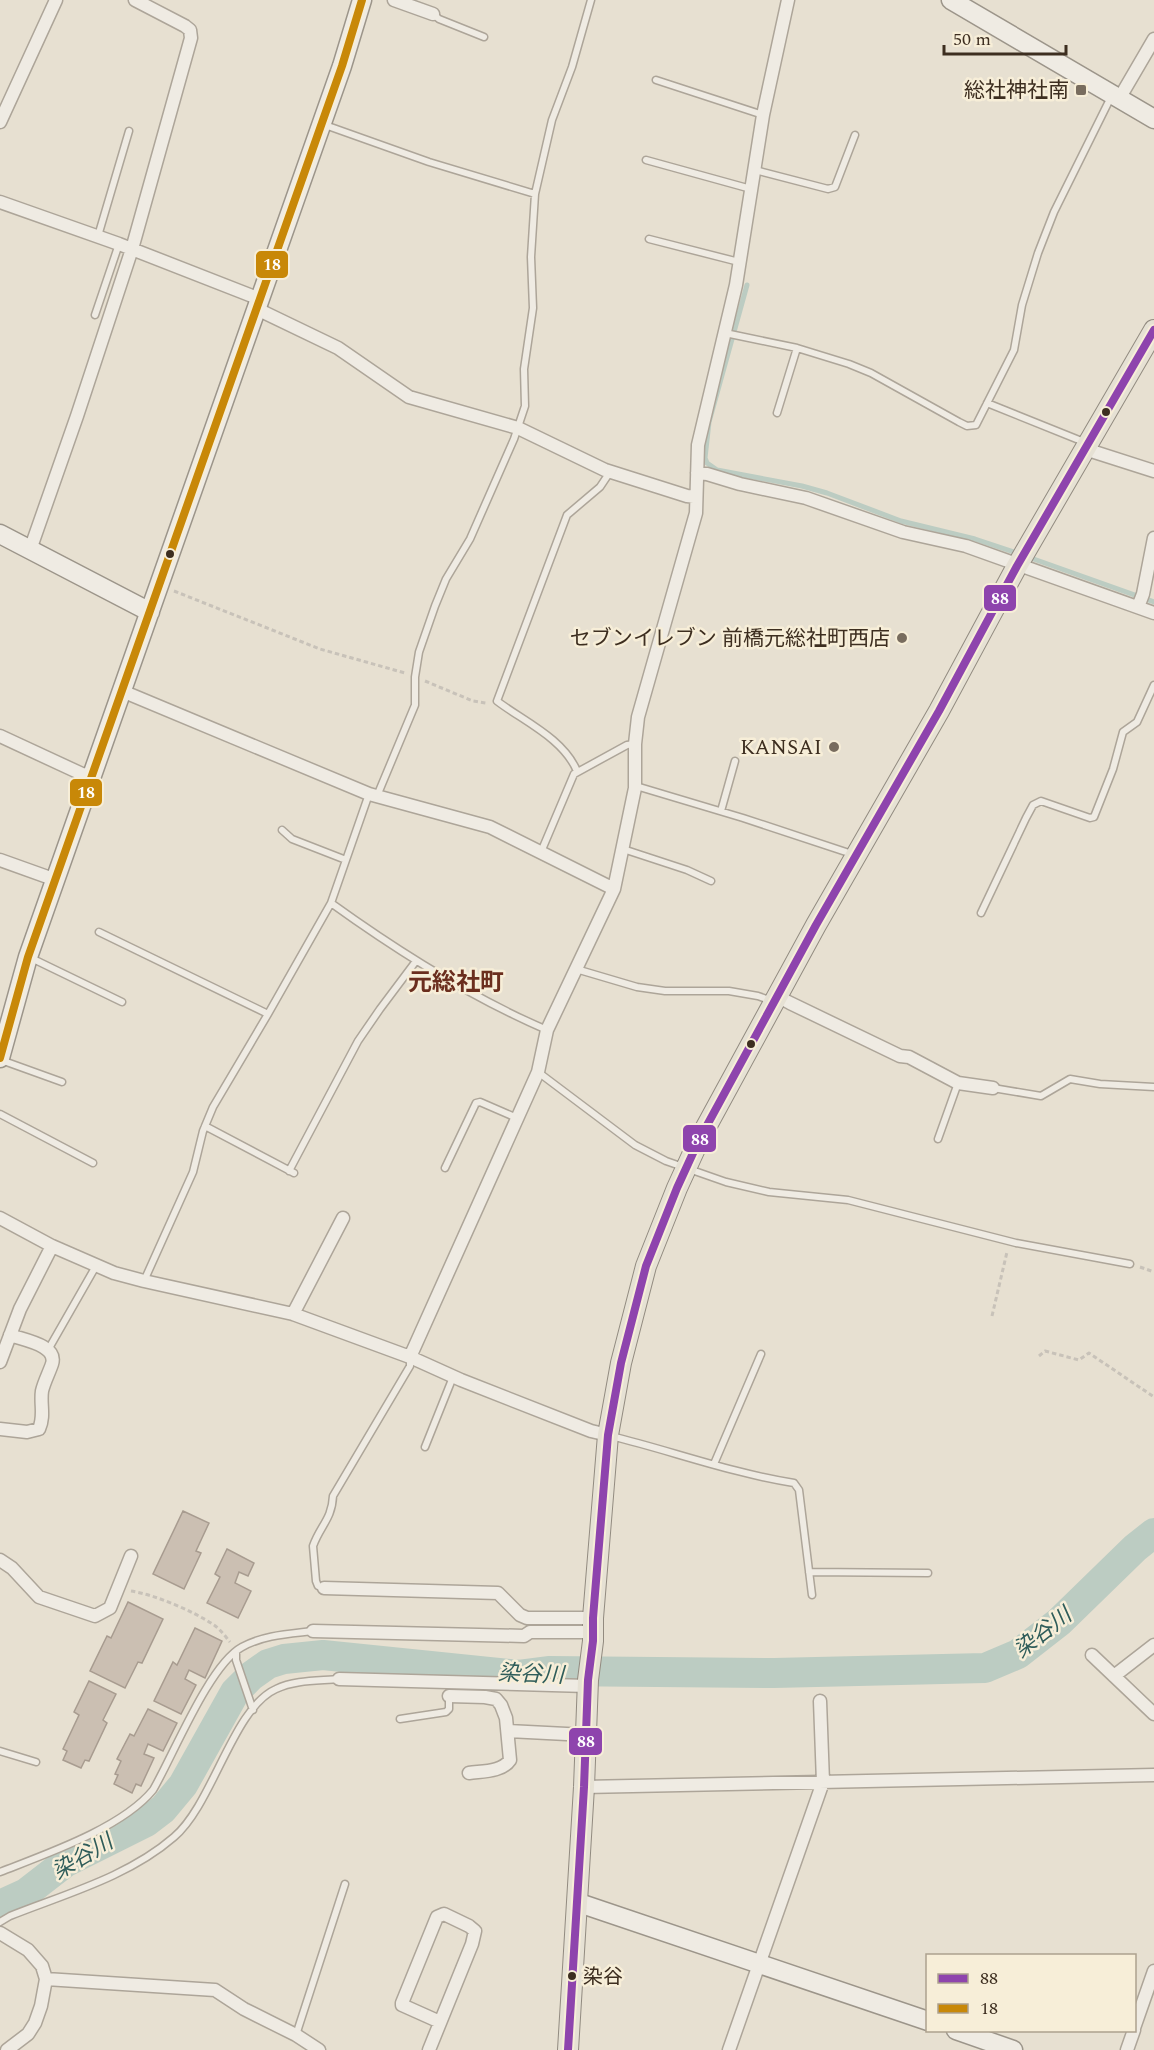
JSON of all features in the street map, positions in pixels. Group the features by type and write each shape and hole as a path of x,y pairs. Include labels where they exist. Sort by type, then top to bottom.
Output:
{"main road":[{"path":"0,1059 28,957 322,124 362,0"},
{"path":"951,0 1154,119"},
{"path":"568,2050 584,1786 587,1683 608,1435 621,1363 638,1293 656,1240 686,1167 776,998 939,711 1017,566 1154,330"},
{"path":"0,534 150,612"},
{"path":"577,1904 926,2021"},
{"path":"959,2032 1013,2050"}],"street":[{"path":"0,122 56,0"},
{"path":"30,550 132,249 191,38 190,30 185,26 135,0"},
{"path":"394,0 434,14"},
{"path":"410,1357 538,1072 547,1030 614,889 635,786 635,744 642,702 696,513 698,445 740,262 763,115 788,0"},
{"path":"1116,97 1154,39"},
{"path":"0,202 132,249 258,304 338,348 409,397 518,428 610,472 696,497"},
{"path":"1087,446 1154,471"},
{"path":"697,473 806,498 903,532 966,546 1154,613"},
{"path":"1138,607 1143,594 1154,538"},
{"path":"122,691 373,795 490,827 614,889"},
{"path":"0,736 82,774 92,776"},
{"path":"0,860 56,880"},
{"path":"776,998 900,1056 909,1057 958,1083 993,1088"},
{"path":"0,1218 96,1266 144,1281 293,1314 410,1357 453,1377 591,1431 608,1435"},
{"path":"293,1314 343,1218"},
{"path":"0,1362 20,1309 52,1246"},
{"path":"0,1429 27,1432 39,1429 43,1416 42,1393 53,1361 53,1356 48,1350 10,1335"},
{"path":"0,1560 12,1568 39,1597 91,1615 99,1615 108,1611 131,1556"},
{"path":"324,1588 498,1593 527,1618 593,1630"},
{"path":"314,1631 524,1636 530,1632 593,1630"},
{"path":"1114,1676 1154,1645"},
{"path":"1092,1655 1154,1714"},
{"path":"339,1679 587,1683"},
{"path":"449,1696 485,1697 496,1700 503,1710 508,1731 508,1764 504,1767 469,1773"},
{"path":"729,2050 823,1782 820,1701"},
{"path":"508,1731 586,1735"},
{"path":"584,1786 1154,1775"},
{"path":"429,2050 476,1935 476,1931 469,1926 444,1914 437,1917 402,2005 440,2022"},
{"path":"0,1933 28,1950 42,1966 46,1979 36,2023 28,2034 7,2050"},
{"path":"1136,2023 1154,1971"},
{"path":"46,1979 215,1990 244,2009 296,2035 319,2050"},
{"path":"1127,2050 1133,2032"}],"lane":[{"path":"144,1281 193,1172 205,1126 213,1107 331,903 373,795 415,705 415,676 423,638 435,606 470,538 518,428 525,406 524,369 533,308 531,257 535,194 552,120 572,67 591,0"},
{"path":"434,14 439,19 484,37"},
{"path":"656,80 763,115"},
{"path":"724,333 828,356 862,369 967,426 975,425 1014,350 1022,305 1054,212 1116,97"},
{"path":"322,124 429,162 535,194"},
{"path":"98,237 129,131"},
{"path":"754,170 828,189 835,187 855,135"},
{"path":"646,160 751,189"},
{"path":"649,239 740,262"},
{"path":"95,315 119,244"},
{"path":"777,412 797,348"},
{"path":"987,403 1087,446"},
{"path":"577,771 574,764 544,732 496,701 567,515 600,487 610,472"},
{"path":"981,913 1033,805 1041,801 1090,819 1095,817 1124,732 1137,722 1154,685"},
{"path":"541,852 574,774 627,745 635,744"},
{"path":"721,811 735,760"},
{"path":"635,786 823,843 856,856"},
{"path":"282,830 292,839 346,860"},
{"path":"622,848 687,870 711,881"},
{"path":"331,903 416,961 517,1017 547,1030"},
{"path":"99,932 268,1014"},
{"path":"28,957 122,1002"},
{"path":"205,1126 292,1172 358,1041 416,961"},
{"path":"576,969 637,987 665,991 729,991 776,998"},
{"path":"0,1059 62,1082"},
{"path":"538,1072 635,1145 666,1161 726,1182 769,1192 848,1200 1009,1242 1130,1264"},
{"path":"993,1088 1041,1096 1070,1079 1100,1084 1154,1087"},
{"path":"938,1139 958,1083"},
{"path":"445,1168 476,1103 480,1102 517,1118"},
{"path":"0,1114 93,1162"},
{"path":"48,1350 96,1266"},
{"path":"714,1464 761,1354"},
{"path":"324,1588 318,1586 316,1581 313,1546 329,1518 333,1496 410,1366 410,1357"},
{"path":"425,1447 453,1377"},
{"path":"608,1435 663,1448 738,1472 794,1483 799,1490 812,1594"},
{"path":"809,1572 928,1573"},
{"path":"0,1872 51,1852 115,1822 145,1800 158,1782 200,1700 215,1676 236,1652 269,1636 314,1631"},
{"path":"236,1652 236,1660 252,1707"},
{"path":"0,1922 111,1876 161,1848 182,1830 204,1797 252,1707 267,1694 293,1683 339,1679"},
{"path":"400,1719 446,1712 449,1709 449,1696"},
{"path":"0,1751 36,1762"},
{"path":"296,2035 345,1884"}],"path":[{"path":"159,585 320,649 415,676 483,704 496,701"},
{"path":"992,1316 1009,1242"},
{"path":"1039,1356 1045,1351 1079,1360 1089,1353 1154,1396"},
{"path":"118,1588 141,1592 196,1615 221,1631 236,1652"}],"building":[{"path":"183,1511 209,1523 196,1551 201,1553 184,1589 153,1574"},
{"path":"227,1549 254,1563 248,1576 239,1572 235,1583 251,1591 238,1618 207,1603 220,1577 215,1574"},
{"path":"128,1602 163,1619 142,1663 138,1662 125,1688 90,1671 107,1636 111,1638"},
{"path":"195,1628 222,1641 205,1678 189,1670 185,1679 196,1685 181,1714 154,1701 173,1662 177,1665"},
{"path":"89,1681 116,1694 103,1720 107,1723 89,1761 85,1760 81,1768 63,1760 67,1751 63,1749 79,1715 74,1712"},
{"path":"148,1709 177,1723 163,1751 148,1744 144,1754 154,1758 141,1786 136,1784 132,1793 114,1784 118,1775 115,1774 121,1761 117,1759 130,1734 134,1736"}],"waterway":[{"path":"747,285 709,422 705,458 707,463 717,470 827,493 901,521 975,539 1020,554"},
{"path":"1028,557 1154,602"},
{"name":"染谷川","path":"0,1905 26,1893 66,1862 146,1822 163,1809 183,1785 235,1692 251,1676 268,1664 284,1659 323,1655 519,1675 550,1671 774,1673 985,1668 1018,1654 1059,1622 1135,1548 1154,1533"}],"transit line":[{"name":"18","path":"0,1058 28,957 342,66 362,0"},
{"name":"88","path":"568,2050 588,1680 593,1641 608,1435 621,1363 646,1266 699,1140 816,925 939,711 1017,566 1154,330"}],"place":[{"name":"総社神社南","path":"1081,90"},
{"name":"セブンイレブン 前橋元総社町西店","path":"902,638"},
{"name":"KANSAI","path":"834,747"},
{"name":"染谷","path":"572,1976"}],"district":[{"name":"元総社町","path":"456,982"}]}
